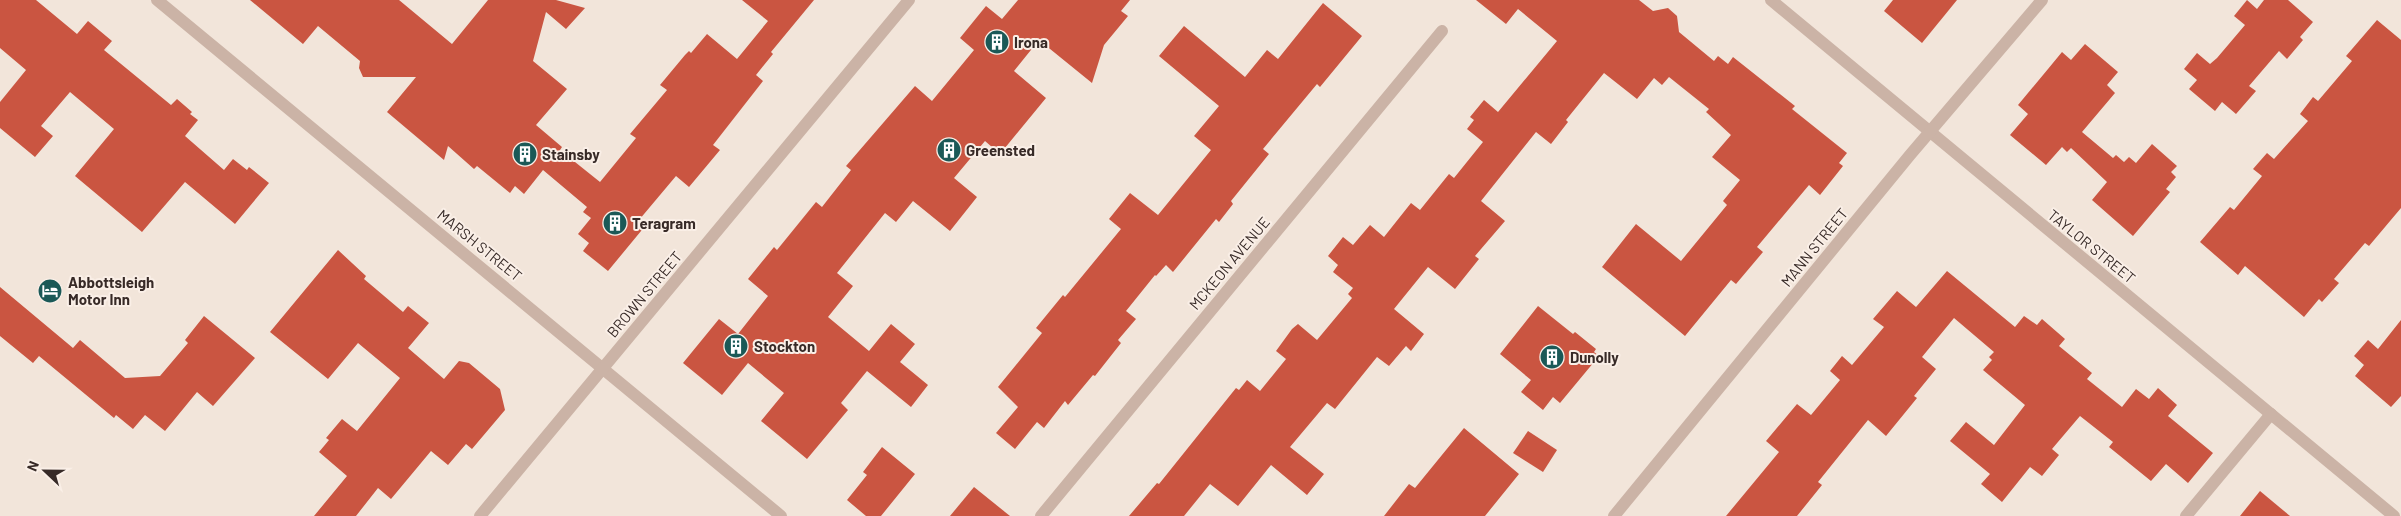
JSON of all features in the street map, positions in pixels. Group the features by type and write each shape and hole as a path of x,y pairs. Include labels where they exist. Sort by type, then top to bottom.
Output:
{"street":[{"name":"MARSH STREET","path":"157,0 781,516"},
{"name":"BROWN STREET","path":"480,516 909,0"},
{"name":"TAYLOR STREET","path":"1771,0 2394,516"},
{"name":"MANN STREET","path":"1614,516 2042,0"},
{"name":"MCKEON AVENUE","path":"1041,516 1442,31"},
{"path":"2186,516 2271,414"}],"building":[{"path":"0,0 36,0 77,34 88,21 112,41 104,50 171,105 177,99 192,112 190,114 198,120 185,136 224,170 233,159 247,170 249,167 269,183 235,224 185,182 142,232 75,176 114,129 70,92 41,126 53,136 35,157 0,128 0,102 26,70 0,48"},
{"path":"250,0 399,0 452,44 488,0 556,0 585,8 566,29 546,12 533,61 567,89 536,125 562,147 560,150 600,182 636,138 630,134 667,90 660,85 689,51 691,53 707,34 737,59 768,21 742,0 814,0 771,52 773,54 756,75 763,81 713,145 720,150 689,187 676,176 639,220 646,225 608,271 583,251 589,243 578,234 591,218 583,212 587,207 543,170 524,194 515,186 510,193 477,166 474,169 448,146 444,160 387,112 416,77 363,77 359,68 360,61 318,26 303,44"},
{"path":"1018,0 1130,0 1121,11 1128,16 1104,45 1092,83 1039,40 1014,71 1046,98 1000,154 985,141 954,178 977,197 950,231 913,201 896,222 885,213 837,273 853,286 828,317 869,351 891,324 915,344 900,362 928,385 911,407 867,371 841,403 848,410 807,459 761,421 784,393 748,363 722,395 683,363 719,319 738,334 768,296 748,279 774,247 777,250 816,202 822,207 851,170 846,166 915,86 932,101 974,50 960,38 986,6 1002,19"},
{"path":"1476,0 1639,0 1653,11 1668,8 1677,16 1679,32 1714,61 1718,56 1728,64 1733,57 1795,106 1792,109 1847,153 1839,163 1843,166 1820,195 1809,185 1757,247 1763,252 1736,284 1731,280 1685,336 1602,267 1636,224 1681,261 1727,205 1723,201 1740,180 1712,157 1731,135 1706,112 1709,109 1669,77 1662,85 1654,78 1637,99 1604,73 1566,120 1568,122 1551,144 1536,132 1481,201 1505,221 1475,256 1479,259 1455,289 1428,267 1394,309 1424,334 1411,351 1406,346 1389,366 1377,357 1335,409 1327,403 1290,447 1324,474 1307,495 1271,465 1238,506 1210,484 1184,516 1129,516 1157,483 1159,484 1236,388 1239,390 1247,380 1260,391 1286,359 1276,351 1292,329 1298,324 1317,340 1352,298 1348,294 1353,288 1333,272 1338,265 1328,256 1343,237 1353,245 1370,225 1384,237 1411,203 1420,210 1449,174 1454,178 1483,142 1467,129 1474,120 1470,117 1484,100 1498,112 1557,41 1518,9 1506,24"},
{"path":"1893,0 1957,0 1922,43 1884,11"},
{"path":"2247,0 2257,9 2264,0 2288,0 2313,22 2300,37 2303,40 2287,59 2279,51 2249,86 2256,91 2236,114 2222,102 2215,111 2189,89 2197,80 2184,69 2197,53 2210,64 2217,58 2245,25 2234,16"},
{"path":"1323,3 1362,36 1320,87 1317,84 1263,149 1269,154 1231,201 1233,204 1219,222 1216,219 1173,272 1166,265 1155,275 1126,311 1136,319 1118,340 1121,343 1095,376 1093,375 1068,405 1065,401 1044,428 1037,422 1015,449 996,433 1018,407 998,387 1042,333 1036,328 1063,295 1065,297 1121,229 1109,219 1130,193 1158,215 1211,150 1194,136 1219,106 1159,56 1184,26 1245,77 1267,50 1278,59"},
{"path":"2377,20 2401,40 2401,208 2369,246 2365,243 2334,279 2339,283 2322,302 2319,299 2304,317 2245,266 2238,275 2200,242 2230,207 2234,210 2262,176 2253,169 2267,153 2274,159 2308,121 2300,114 2313,97 2318,101 2352,61 2346,56"},
{"path":"2085,44 2118,72 2107,85 2115,93 2082,132 2113,158 2116,155 2124,162 2129,157 2136,163 2152,144 2177,166 2171,172 2176,177 2166,189 2170,192 2133,236 2092,200 2107,182 2071,148 2067,152 2062,147 2046,165 2010,135 2028,114 2018,105 2062,52 2071,60"},
{"path":"338,250 366,276 364,279 403,312 408,306 429,323 408,348 444,379 459,361 469,363 500,389 505,410 472,449 466,444 448,465 431,451 391,499 378,488 356,516 314,516 347,476 319,452 329,440 326,438 342,419 357,431 400,378 358,343 328,379 270,332"},
{"path":"1947,271 2015,327 2024,316 2037,325 2042,319 2065,339 2059,346 2092,373 2087,379 2122,407 2136,389 2149,399 2158,388 2177,405 2168,416 2213,453 2188,483 2166,464 2151,481 2109,447 2113,442 2080,416 2052,449 2059,455 2042,476 2030,467 2002,502 1981,484 1990,474 1950,441 1966,422 1994,445 2025,405 1983,370 1992,360 1989,357 1994,352 1954,318 1922,357 1936,369 1914,396 1917,398 1886,436 1868,420 1818,482 1822,485 1797,516 1726,516 1779,452 1766,441 1797,404 1811,415 1840,380 1830,371 1842,356 1852,365 1884,327 1873,319 1897,291 1916,307"},
{"path":"0,287 73,348 80,340 125,378 160,376 188,343 185,340 204,316 255,358 213,406 197,392 165,431 145,415 133,429 116,415 114,418 39,356 33,363 0,336"},
{"name":"Dunolly","path":"1538,306 1573,334 1575,332 1596,349 1594,352 1599,356 1560,403 1553,397 1543,410 1521,392 1531,380 1500,354"},
{"path":"2401,320 2401,396 2391,407 2355,376 2364,365 2354,356 2368,340 2378,349"},
{"path":"1464,428 1519,474 1485,516 1384,516 1409,484 1415,488"},
{"path":"1528,431 1557,450 1543,472 1513,453"},
{"path":"882,447 915,474 881,516 866,516 847,500 867,475 863,472"},
{"path":"974,487 1010,516 950,516"},
{"path":"2260,491 2290,516 2240,516"}],"place":[{"name":"Irona","path":"997,42"},
{"name":"Greensted","path":"949,150"},
{"name":"Stainsby","path":"525,154"},
{"name":"Teragram","path":"615,223"},
{"name":"Abbottsleigh Motor Inn","path":"50,291"},
{"name":"Stockton","path":"736,346"},
{"name":"Dunolly","path":"1552,357"}]}
